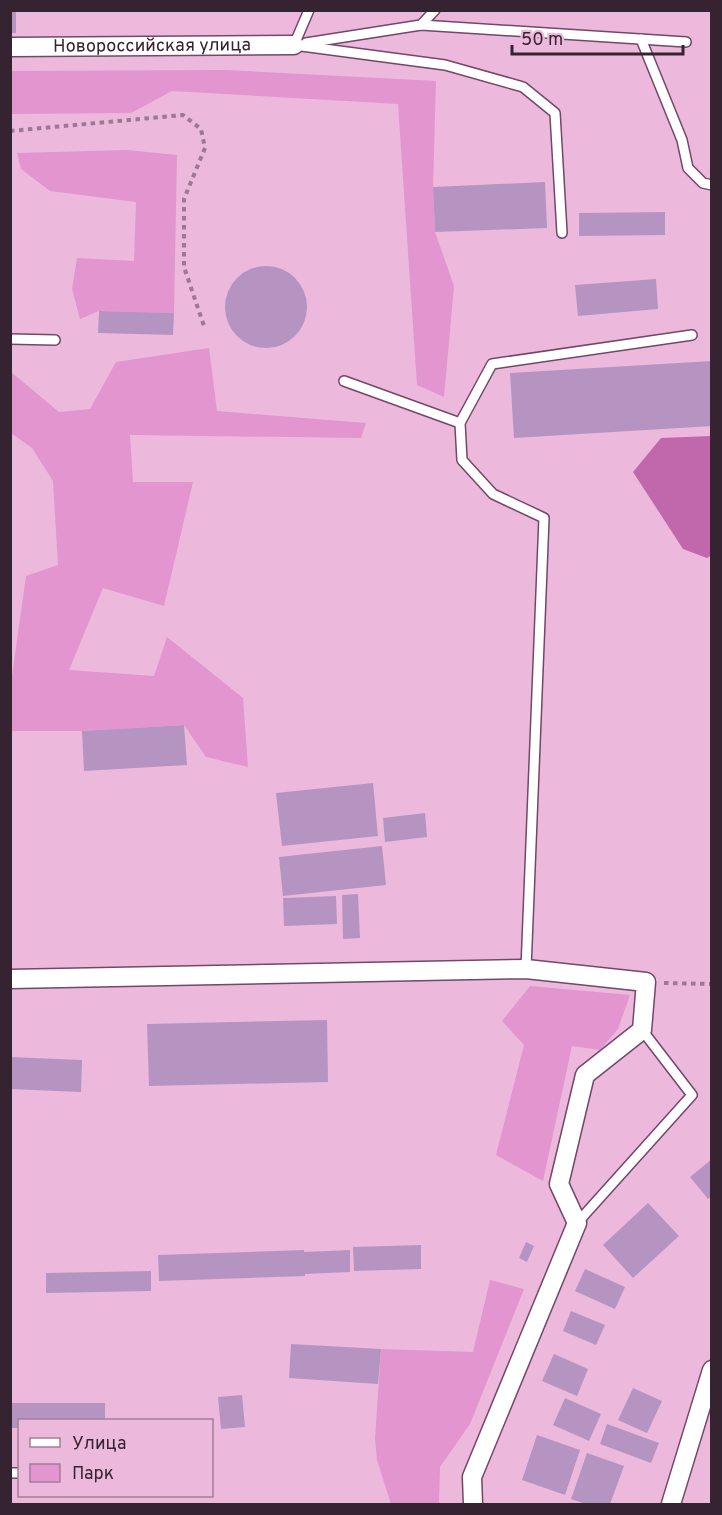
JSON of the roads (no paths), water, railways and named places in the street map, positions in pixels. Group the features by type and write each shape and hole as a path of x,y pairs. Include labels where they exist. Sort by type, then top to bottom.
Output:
{"street":[{"name":"Новороссийская улица","path":"10,46 294,45"},
{"path":"10,979 526,969 646,982 642,1030 585,1076 559,1184 577,1223 472,1477 473,1504"},
{"path":"671,1504 711,1370"}],"lane":[{"path":"294,45 309,10"},
{"path":"421,25 435,10"},
{"path":"294,45 421,25 686,42"},
{"path":"641,39 682,140 688,168 703,183 711,184"},
{"path":"294,45 446,65 523,87 555,113 562,233"},
{"path":"526,969 544,518 493,494 462,460 460,423 492,364 692,335"},
{"path":"10,339 55,340"},
{"path":"344,381 460,423"},
{"path":"577,1223 692,1095 642,1030"}]}
